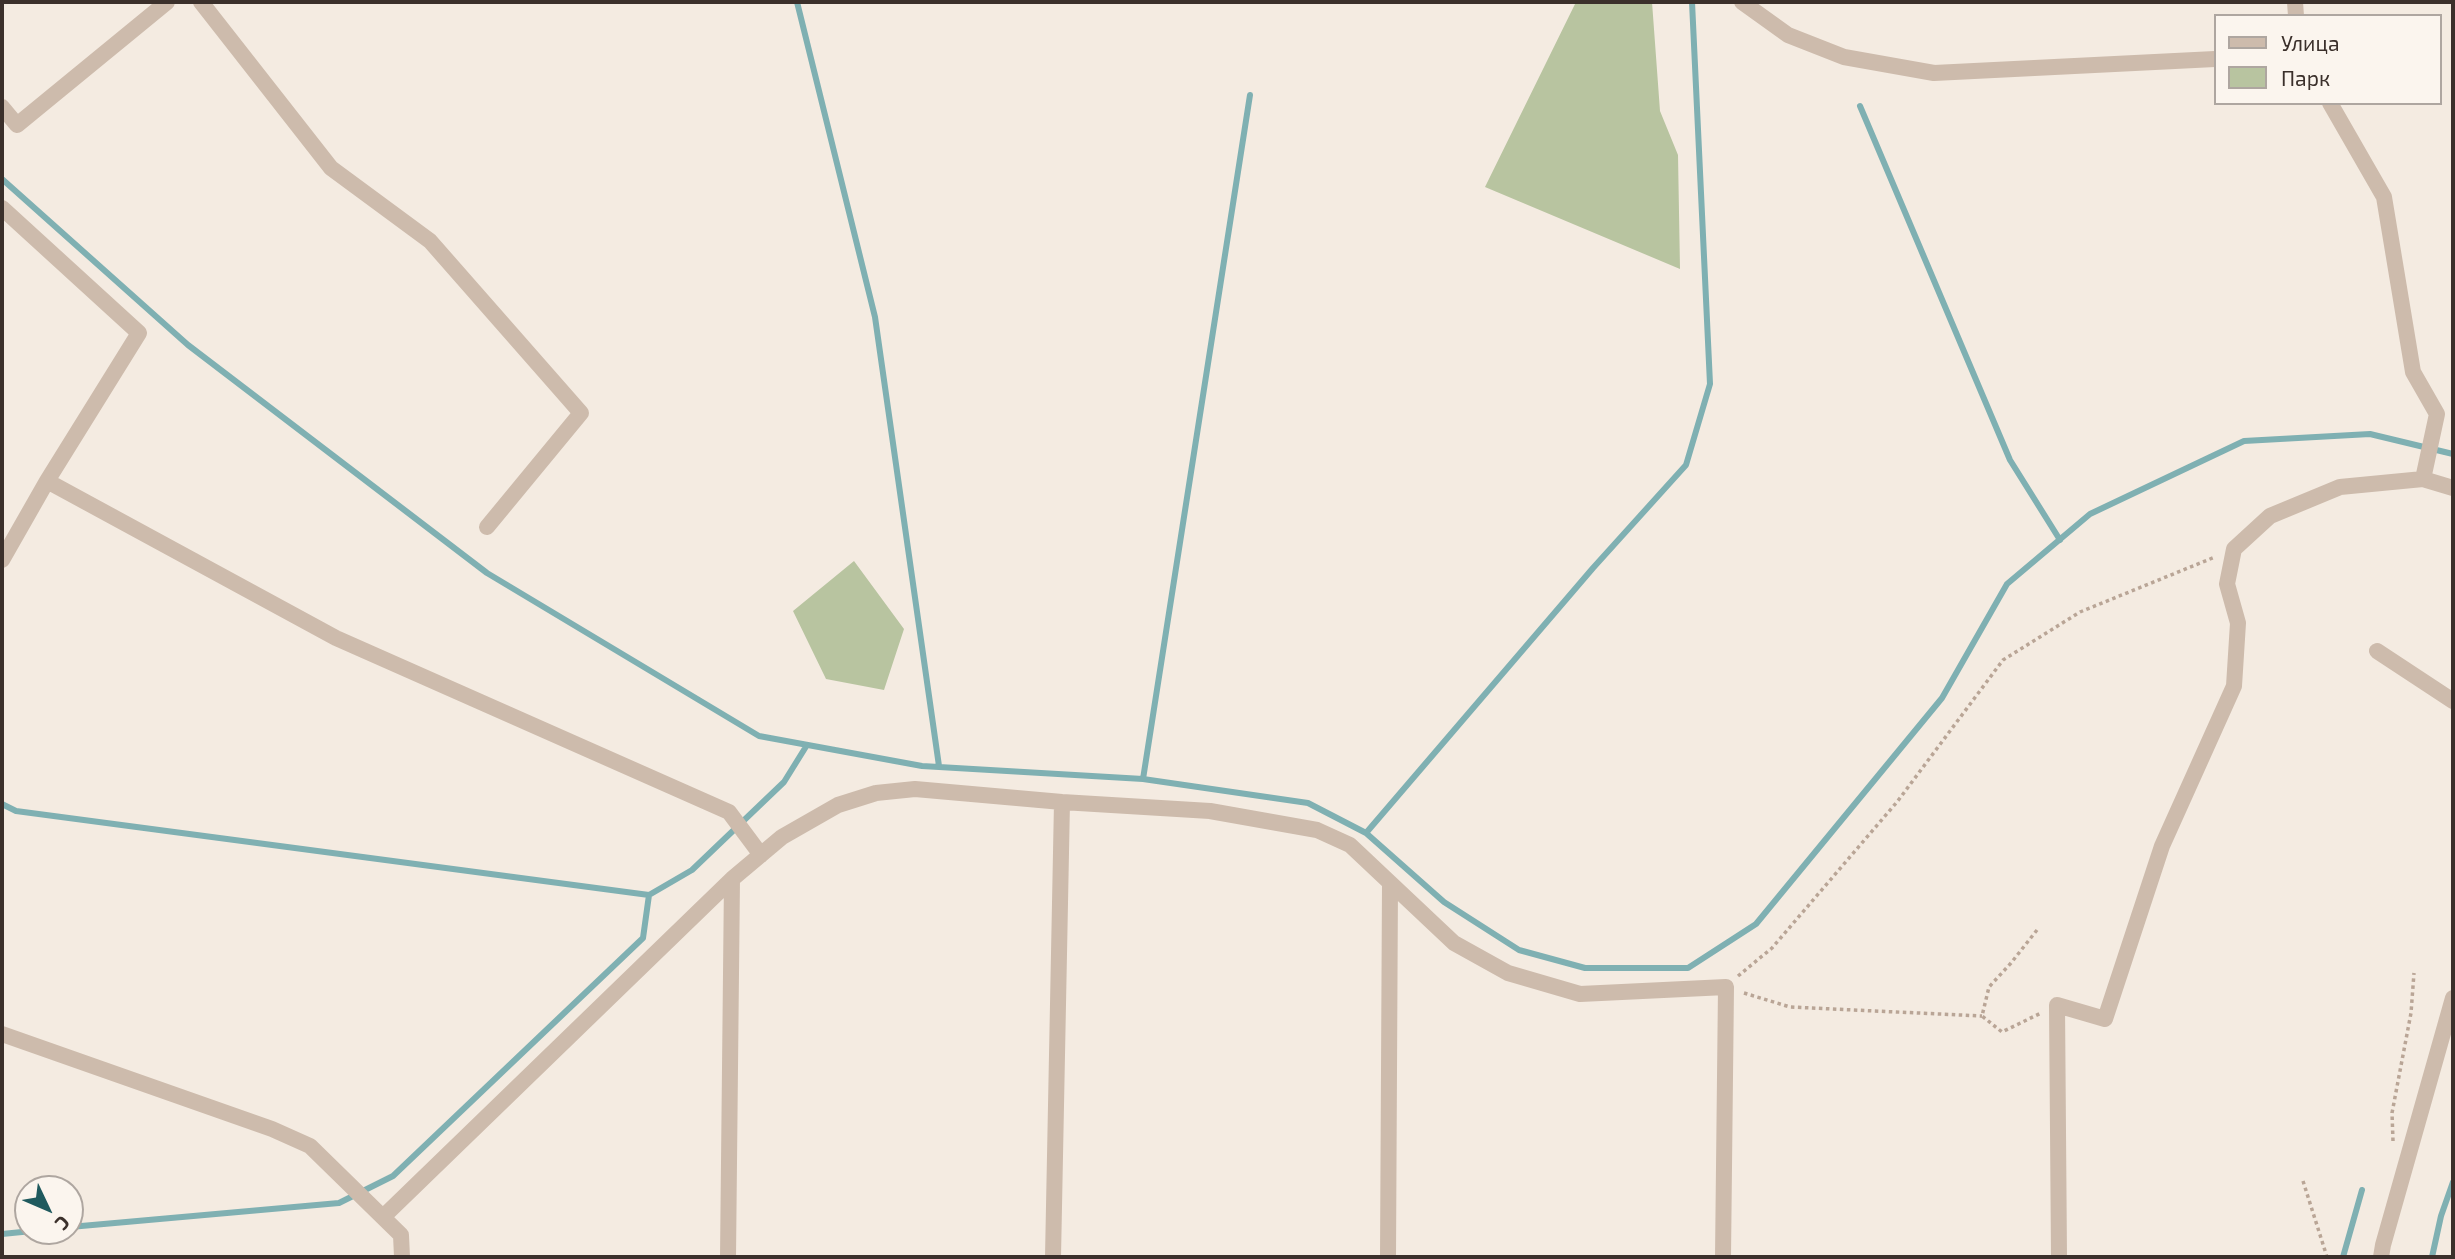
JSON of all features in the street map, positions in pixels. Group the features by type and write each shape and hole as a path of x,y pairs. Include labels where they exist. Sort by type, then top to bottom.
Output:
{"street":[{"path":"2,107 17,125 167,2"},
{"path":"201,2 331,168 430,241 581,413 487,527"},
{"path":"1742,2 1788,35 1844,57 1934,73 2214,59"},
{"path":"2331,105 2384,197 2413,372 2437,414 2423,478"},
{"path":"2,208 139,333 47,481 2,561"},
{"path":"2059,1257 2057,1005 2105,1019 2162,846 2234,686 2238,623 2227,583 2234,549 2270,516 2340,487 2423,478 2453,488"},
{"path":"47,481 336,638 729,812 761,855"},
{"path":"2376,651 2453,701"},
{"path":"383,1217 732,879 782,837 838,805 876,793 915,789 1210,811 1317,830 1350,845 1454,943 1508,973 1580,995 1726,987 1723,1257"},
{"path":"1053,1257 1062,802"},
{"path":"728,1257 732,879"},
{"path":"1388,1257 1390,884"},
{"path":"2381,1257 2453,998"},
{"path":"2,1034 272,1129 310,1146 401,1234 402,1257"}],"path":[{"path":"1726,987 1772,948 1897,802 2003,660 2081,612 2234,549"},
{"path":"1982,1016 1989,986 2037,930"},
{"path":"2393,1153 2392,1113 2411,1013 2414,973"},
{"path":"1726,987 1790,1007 1982,1016 2002,1032 2057,1005"},
{"path":"2303,1181 2327,1257"}],"green space":[{"path":"1576,2 1652,2 1660,111 1678,155 1680,269 1485,187"},
{"path":"854,561 904,629 884,690 826,679 793,611"}],"waterway":[{"path":"797,2 875,317 939,766"},
{"path":"1366,833 1593,568 1686,465 1710,384 1692,2"},
{"path":"1143,779 1250,95"},
{"path":"1860,106 2010,460 2060,540"},
{"path":"2,179 188,345 487,573 759,736 922,766 1143,779 1308,803 1366,833 1444,902 1519,950 1585,968 1688,968 1756,924 1942,698 2007,584 2090,514 2244,441 2370,434 2453,454"},
{"path":"2,804 16,811 649,895 692,870 784,782 807,745"},
{"path":"84,1226 339,1203 393,1176 643,938 649,895"},
{"path":"2432,1257 2441,1216 2453,1182"},
{"path":"2343,1257 2362,1190"},
{"path":"2,1234 14,1233"}]}
